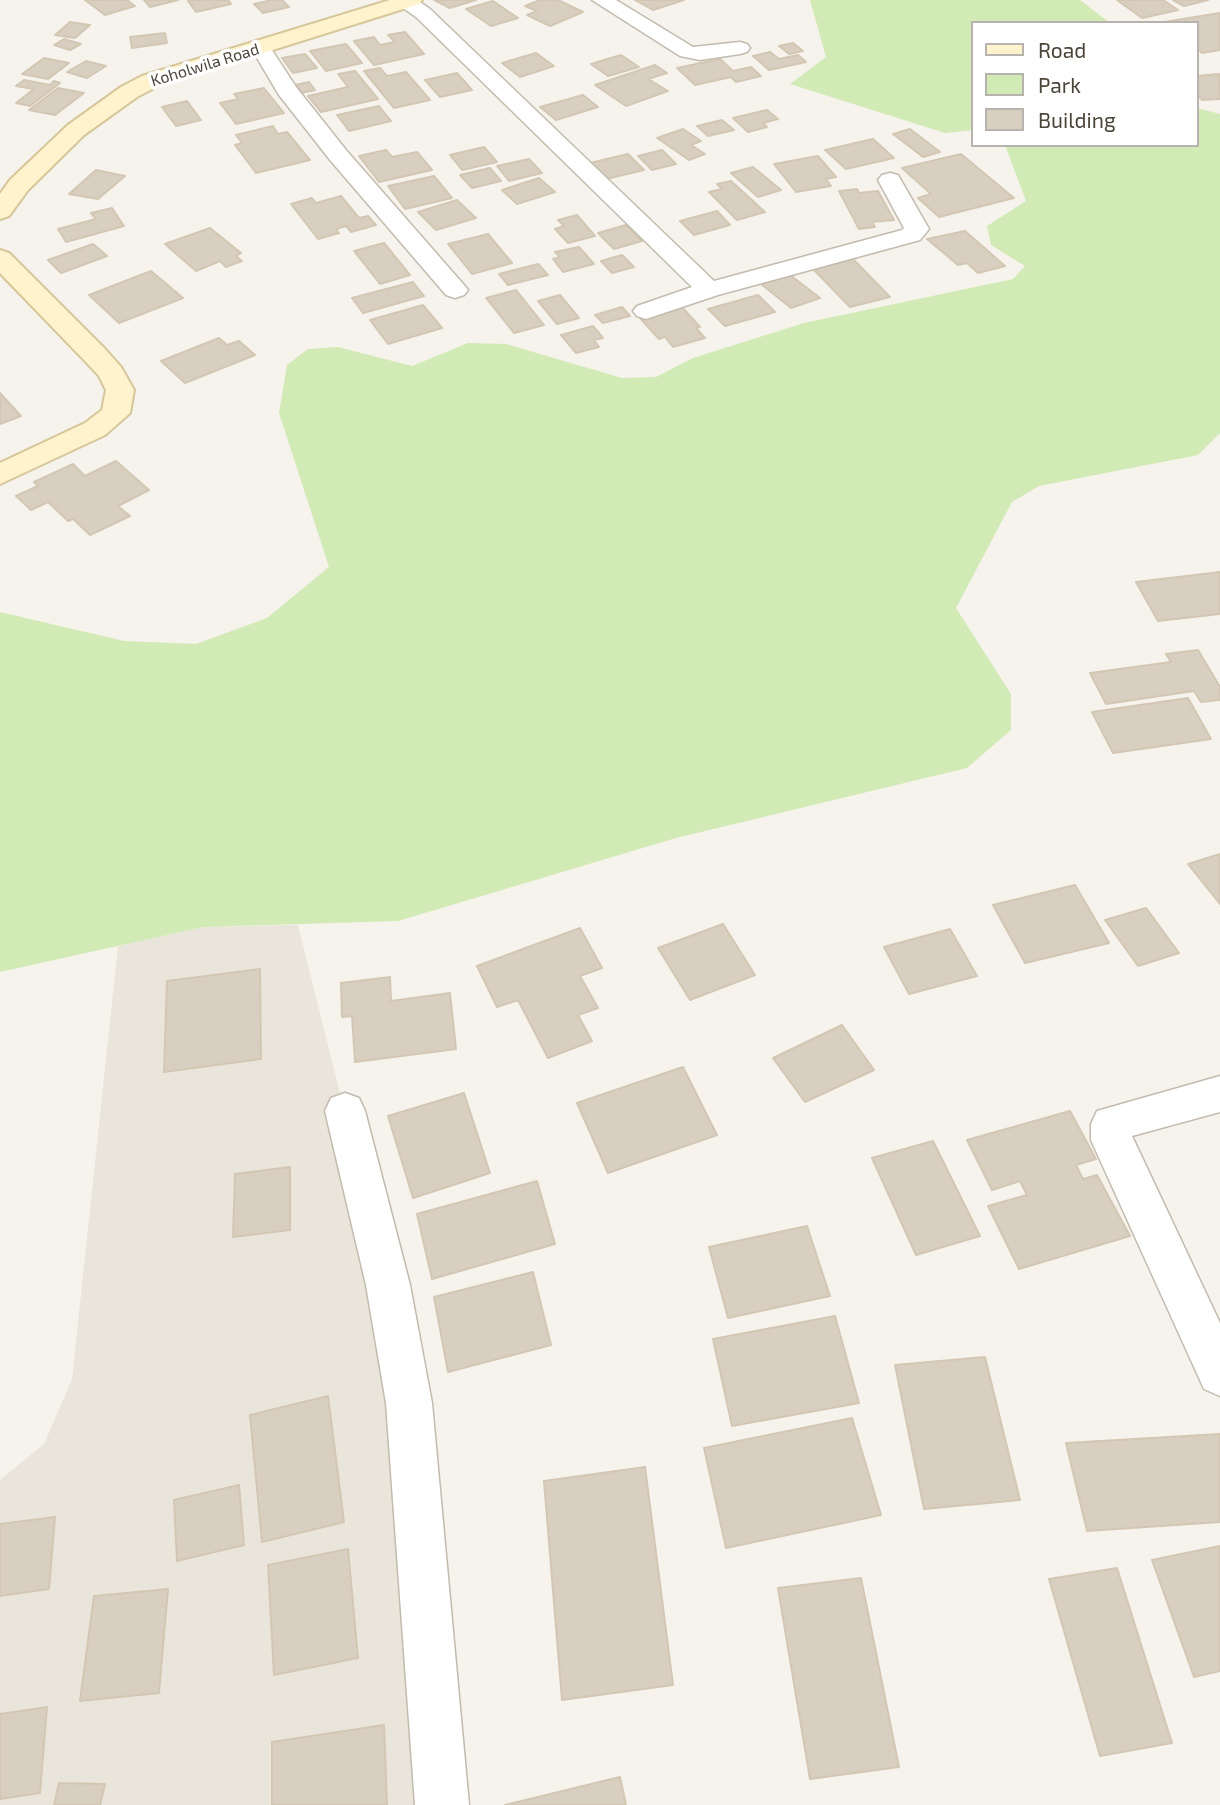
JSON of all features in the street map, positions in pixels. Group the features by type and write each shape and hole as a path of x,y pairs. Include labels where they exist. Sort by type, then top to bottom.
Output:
{"street":[{"path":"602,0 687,52 699,54 740,48"},
{"path":"409,1 709,289"},
{"name":"Koholwila Road","path":"0,211 19,185 76,130 129,92 168,75 409,1"},
{"path":"261,48 287,90 338,155 455,290"},
{"path":"646,311 709,289 911,235 917,229 890,180"},
{"path":"0,258 94,354 111,373 120,390 116,413 95,429 0,475"},
{"path":"1220,1094 1111,1124 1112,1140 1220,1373"},
{"path":"345,1111 388,1285 409,1403 442,1805"}],"shaded area":[{"path":"298,925 388,1285 442,1805 0,1805 0,1480 44,1444 72,1379 118,946 204,927"}],"green space":[{"path":"810,0 1080,0 1107,21 972,21 972,130 945,133 790,84 826,57"},
{"path":"1199,109 1220,114 1220,433 1198,455 1039,486 1012,502 956,608 1011,694 1011,730 967,768 676,838 398,921 204,927 0,972 0,612 124,641 196,644 267,618 329,567 279,413 287,365 308,349 338,347 412,366 468,343 506,344 622,378 656,377 693,358 804,323 1013,279 1025,266 991,245 987,226 1026,201 1006,147 1199,147"}],"building":[{"path":"85,0 127,0 135,6 105,15"},
{"path":"144,0 178,0 150,7"},
{"path":"228,0 231,4 196,12 188,1"},
{"path":"282,0 289,7 263,13 254,4"},
{"path":"434,0 476,0 450,8"},
{"path":"540,0 558,0 583,12 550,26 527,15 537,11 525,6"},
{"path":"635,0 684,0 653,10"},
{"path":"1117,0 1163,0 1178,10 1142,18"},
{"path":"1173,0 1208,0 1184,6"},
{"path":"493,1 518,18 491,26 466,9"},
{"path":"1220,13 1220,50 1202,53 1199,51 1199,21 1170,21"},
{"path":"70,22 90,25 75,38 55,35"},
{"path":"405,32 424,54 374,65 354,41 374,37 380,45 395,42 388,35"},
{"path":"165,33 167,43 132,48 130,37"},
{"path":"64,39 81,44 70,50 54,45"},
{"path":"793,43 803,51 789,54 779,46"},
{"path":"346,44 362,63 326,71 310,51"},
{"path":"770,52 779,59 798,55 806,62 769,70 753,56"},
{"path":"536,53 554,66 520,77 502,63"},
{"path":"305,54 317,68 293,73 282,58"},
{"path":"621,55 639,67 608,76 591,64"},
{"path":"44,58 69,63 48,79 22,74"},
{"path":"720,59 733,71 751,67 761,76 736,82 731,77 695,85 677,68"},
{"path":"86,61 106,66 87,78 67,72"},
{"path":"655,65 667,73 648,79 668,91 626,106 595,85"},
{"path":"380,68 387,76 406,72 430,100 394,108 364,71"},
{"path":"355,71 378,99 321,112 308,96 348,87 338,74"},
{"path":"457,73 472,90 440,97 425,80"},
{"path":"1219,74 1220,99 1202,100 1199,96 1199,76"},
{"path":"24,80 50,85 54,81 60,83 30,106 16,103 34,89 16,86"},
{"path":"309,82 315,90 301,93 295,85"},
{"path":"58,88 84,93 55,115 29,110"},
{"path":"264,88 284,113 236,124 220,103 238,99 234,94"},
{"path":"583,95 598,107 556,120 540,107"},
{"path":"187,101 201,120 176,126 162,107"},
{"path":"379,106 391,121 349,131 337,115"},
{"path":"767,110 778,119 763,123 767,127 748,132 733,118"},
{"path":"722,120 734,130 708,136 697,126"},
{"path":"273,126 278,134 287,132 310,160 256,173 235,145 242,143 236,135"},
{"path":"683,129 701,141 691,145 705,154 689,160 657,138"},
{"path":"910,129 940,152 923,157 893,134"},
{"path":"873,139 894,158 846,169 825,150"},
{"path":"484,147 497,162 462,170 450,155"},
{"path":"386,150 392,157 417,152 432,170 379,182 359,156"},
{"path":"662,150 676,164 652,170 638,156"},
{"path":"628,154 644,170 602,180 586,164"},
{"path":"961,154 1014,198 939,217 918,198 931,194 902,168"},
{"path":"818,156 836,177 826,179 831,186 796,192 774,164"},
{"path":"529,159 542,173 509,181 497,166"},
{"path":"753,167 781,190 758,197 731,173"},
{"path":"490,168 501,181 472,188 460,175"},
{"path":"96,170 125,176 98,199 69,194"},
{"path":"434,176 452,198 405,209 388,186"},
{"path":"539,178 555,192 517,204 502,190"},
{"path":"731,181 765,212 737,220 709,192 722,189 717,184"},
{"path":"857,189 859,193 878,191 894,220 872,222 875,227 859,229 839,191"},
{"path":"341,196 359,218 368,216 376,225 351,232 346,226 336,229 339,233 318,239 291,204 312,198 316,203"},
{"path":"457,200 476,218 436,230 418,212"},
{"path":"112,208 124,226 66,242 58,229 96,219 91,213"},
{"path":"717,211 730,225 694,235 680,221"},
{"path":"577,215 595,236 568,243 555,229 564,226 558,220"},
{"path":"626,225 642,241 614,249 598,233"},
{"path":"210,228 241,253 236,256 242,261 226,267 220,261 196,271 165,244"},
{"path":"965,231 1005,266 978,273 967,263 958,265 927,239"},
{"path":"488,234 512,263 472,274 448,244"},
{"path":"384,243 410,275 380,284 354,251"},
{"path":"93,244 107,256 61,273 48,260"},
{"path":"579,247 594,264 563,272 553,259 560,257 555,252"},
{"path":"622,255 634,267 612,273 601,261"},
{"path":"853,259 890,297 850,307 813,269"},
{"path":"538,264 548,275 508,285 499,274"},
{"path":"151,271 183,298 119,323 89,295"},
{"path":"789,274 820,298 791,308 761,284"},
{"path":"413,282 424,296 363,313 352,298"},
{"path":"516,290 544,325 514,333 486,298"},
{"path":"560,295 579,318 557,324 538,301"},
{"path":"758,295 775,312 725,326 708,309"},
{"path":"423,305 442,328 388,344 370,320"},
{"path":"622,307 630,316 603,323 595,315"},
{"path":"682,307 700,327 696,328 705,338 673,347 665,337 659,339 640,318"},
{"path":"593,326 603,338 594,340 599,347 576,353 561,335"},
{"path":"219,338 227,345 239,341 255,355 185,383 161,361"},
{"path":"0,393 21,416 0,424"},
{"path":"116,461 149,490 118,506 130,516 90,535 73,519 68,521 48,502 31,510 16,496 38,486 34,482 73,464 85,476"},
{"path":"1220,572 1220,614 1158,621 1136,582"},
{"path":"1198,650 1220,687 1220,700 1201,702 1194,691 1106,704 1090,673 1171,662 1166,654"},
{"path":"1188,698 1211,739 1113,753 1092,712"},
{"path":"1220,854 1220,904 1188,864"},
{"path":"1075,885 1109,943 1025,963 993,905"},
{"path":"1146,908 1179,953 1138,966 1105,920"},
{"path":"723,924 755,975 690,1000 658,948"},
{"path":"580,928 602,968 580,976 598,1008 578,1015 592,1041 548,1058 518,1000 497,1007 477,966"},
{"path":"950,929 977,976 909,994 884,947"},
{"path":"260,969 261,1059 164,1072 167,981"},
{"path":"390,977 391,1001 450,993 456,1049 355,1062 352,1016 342,1017 341,983"},
{"path":"842,1025 874,1070 805,1102 773,1058"},
{"path":"683,1067 717,1135 608,1173 577,1103"},
{"path":"464,1093 490,1173 413,1198 388,1116"},
{"path":"1070,1111 1096,1159 1076,1165 1083,1179 1097,1175 1130,1236 1019,1269 988,1206 1027,1195 1020,1181 992,1190 967,1140"},
{"path":"933,1141 980,1236 916,1255 872,1158"},
{"path":"290,1167 290,1230 233,1237 235,1174"},
{"path":"537,1181 555,1244 432,1279 417,1214"},
{"path":"807,1226 830,1296 728,1318 709,1247"},
{"path":"533,1272 551,1345 448,1372 434,1297"},
{"path":"835,1316 859,1403 732,1426 713,1339"},
{"path":"985,1357 1020,1500 924,1509 895,1365"},
{"path":"328,1396 344,1522 262,1542 250,1415"},
{"path":"852,1418 881,1515 726,1548 704,1448"},
{"path":"1220,1434 1220,1522 1087,1531 1066,1443"},
{"path":"645,1467 673,1685 562,1700 544,1481"},
{"path":"239,1485 244,1545 177,1561 174,1500"},
{"path":"55,1517 49,1589 0,1596 0,1524"},
{"path":"1220,1546 1220,1671 1194,1677 1152,1560"},
{"path":"348,1549 358,1658 274,1675 268,1565"},
{"path":"1117,1568 1172,1743 1100,1756 1049,1579"},
{"path":"861,1578 899,1767 810,1779 778,1588"},
{"path":"168,1589 159,1693 80,1701 94,1596"},
{"path":"47,1707 40,1793 0,1799 0,1714"},
{"path":"384,1725 387,1805 272,1805 272,1742"},
{"path":"620,1777 626,1805 505,1805"},
{"path":"59,1783 105,1784 100,1805 54,1805"}]}
